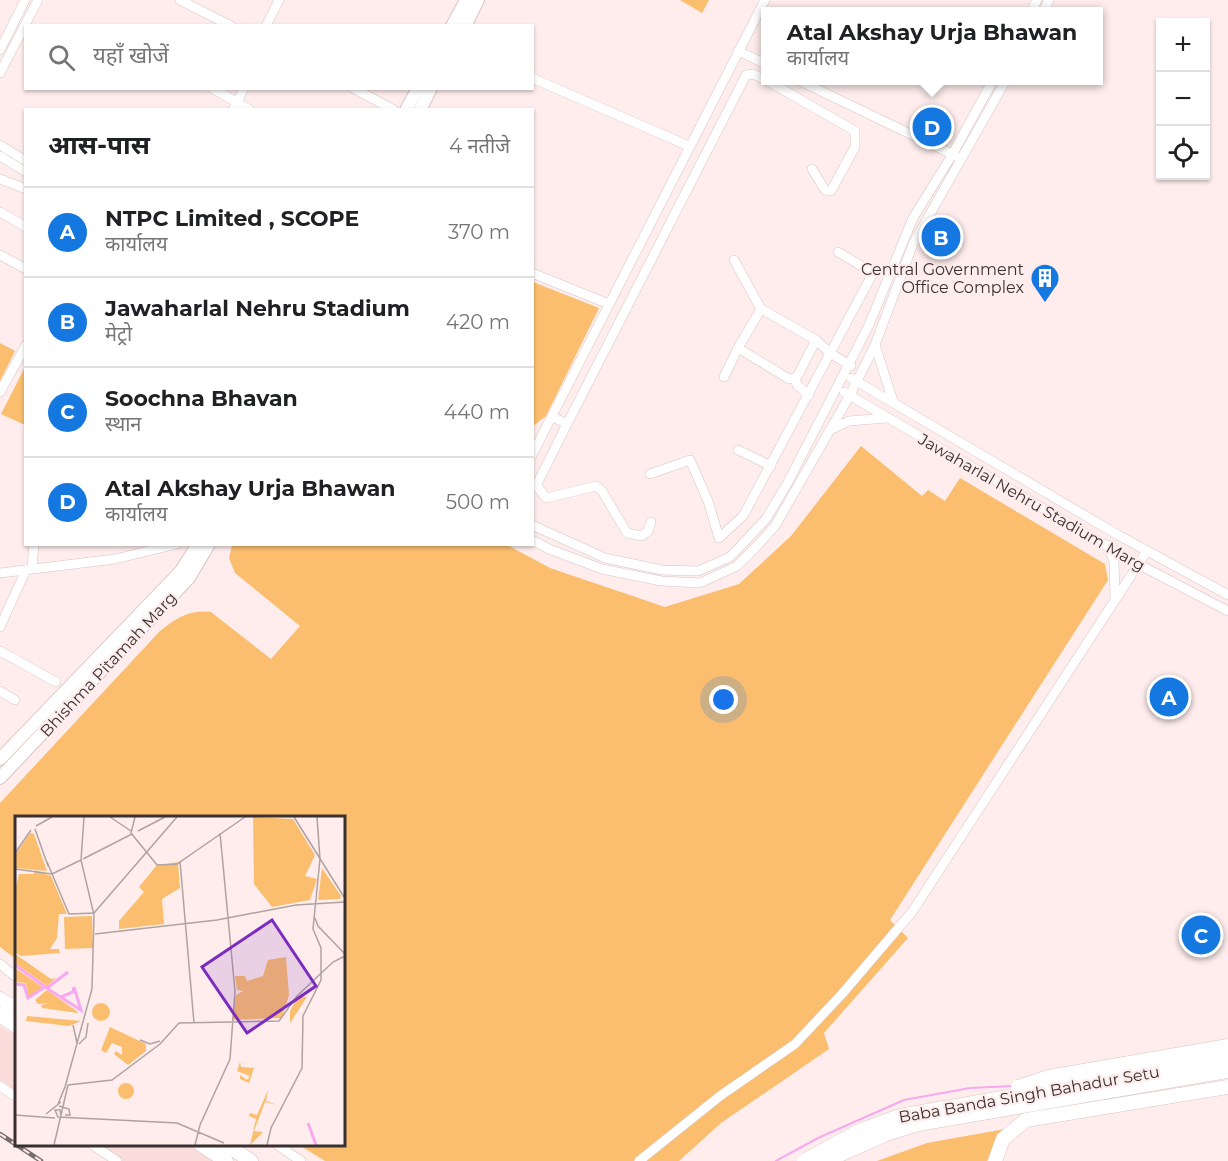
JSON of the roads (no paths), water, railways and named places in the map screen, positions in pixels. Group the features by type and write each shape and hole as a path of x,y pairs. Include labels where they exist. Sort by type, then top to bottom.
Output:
{"highway":[{"path":"0,999 15,1008"},
{"path":"0,1015 15,1025"},
{"path":"973,1101 1048,1077 1228,1046"},
{"name":"Baba Banda Singh Bahadur Setu","path":"804,1161 859,1131 899,1116 973,1101 1228,1059"},
{"name":"Baba Banda Singh Bahadur Setu","path":"826,1161 886,1134 918,1124 1228,1071"},
{"path":"995,1161 1003,1139 1026,1120 1228,1087"},
{"path":"203,1146 226,1161"},
{"path":"228,1146 251,1161"}],"main road":[{"path":"453,24 466,0"},
{"path":"466,24 478,0"},
{"path":"407,108 416,90"},
{"path":"421,108 430,90"},
{"name":"Bhishma Pitamah Marg","path":"0,759 181,571 197,546"},
{"name":"Bhishma Pitamah Marg","path":"0,778 189,578 209,546"}],"street":[{"path":"0,50 25,0"},
{"path":"26,24 38,0"},
{"path":"180,0 227,24"},
{"path":"267,24 279,0"},
{"path":"534,451 761,8"},
{"path":"0,24 10,29"},
{"path":"0,73 24,27"},
{"path":"738,51 761,62"},
{"path":"651,522 648,531 642,536 627,533 602,491 596,486 546,498 541,495 537,486 747,75 753,74 761,78"},
{"path":"534,79 689,146"},
{"path":"775,85 855,131 855,147 831,191 825,190 813,170"},
{"path":"806,85 963,159"},
{"path":"534,526 605,558 662,570 698,571 730,556 766,519 869,325 913,218 952,155 991,85"},
{"path":"534,541 602,569 661,581 700,583 737,566 775,526 850,395 875,345 913,243 1004,85"},
{"path":"215,90 235,106 243,90"},
{"path":"357,90 390,108"},
{"path":"698,128 714,137"},
{"path":"0,145 24,160"},
{"path":"0,156 24,171"},
{"path":"0,179 24,188"},
{"path":"0,212 24,226"},
{"path":"650,474 691,461 721,539 748,509 873,273 838,252"},
{"path":"0,255 24,268"},
{"path":"734,260 761,309 816,340 830,354 861,370"},
{"path":"534,274 609,304"},
{"path":"724,377 761,309"},
{"path":"809,395 797,385 795,379 816,340"},
{"path":"875,345 893,401"},
{"path":"738,348 789,379 795,379"},
{"path":"0,392 24,349"},
{"name":"Jawaharlal Nehru Stadium Marg","path":"843,374 893,401 1147,551 1228,595"},
{"name":"Jawaharlal Nehru Stadium Marg","path":"837,389 1138,564 1228,611"},
{"path":"553,417 567,424"},
{"path":"830,430 849,421 876,417 888,419"},
{"path":"534,437 544,431"},
{"path":"738,450 771,466"},
{"path":"1108,545 1114,562 1115,599"},
{"path":"0,627 29,569 34,546"},
{"path":"0,573 116,559 169,546"},
{"path":"639,1161 720,1096 795,1044 842,994 905,920 1147,551"},
{"path":"0,651 56,682"},
{"path":"0,691 15,699"},
{"path":"0,964 15,976"},
{"path":"0,1086 15,1096"},
{"path":"94,1146 117,1161"},
{"path":"279,1146 301,1161"}],"waterway":[{"path":"776,1161 818,1138 904,1100 970,1088 1014,1086"}],"railway":[{"path":"0,1134 15,1144"},
{"path":"18,1146 41,1161"}],"place":[{"name":"Atal Akshay Urja Bhawan","path":"932,127"},
{"name":"Jawaharlal Nehru Stadium","path":"941,237"},
{"name":"Central Government Office Complex","path":"1045,304"},
{"name":"NTPC Limited , SCOPE","path":"1169,697"},
{"name":"Soochna Bhavan","path":"1201,935"}]}
